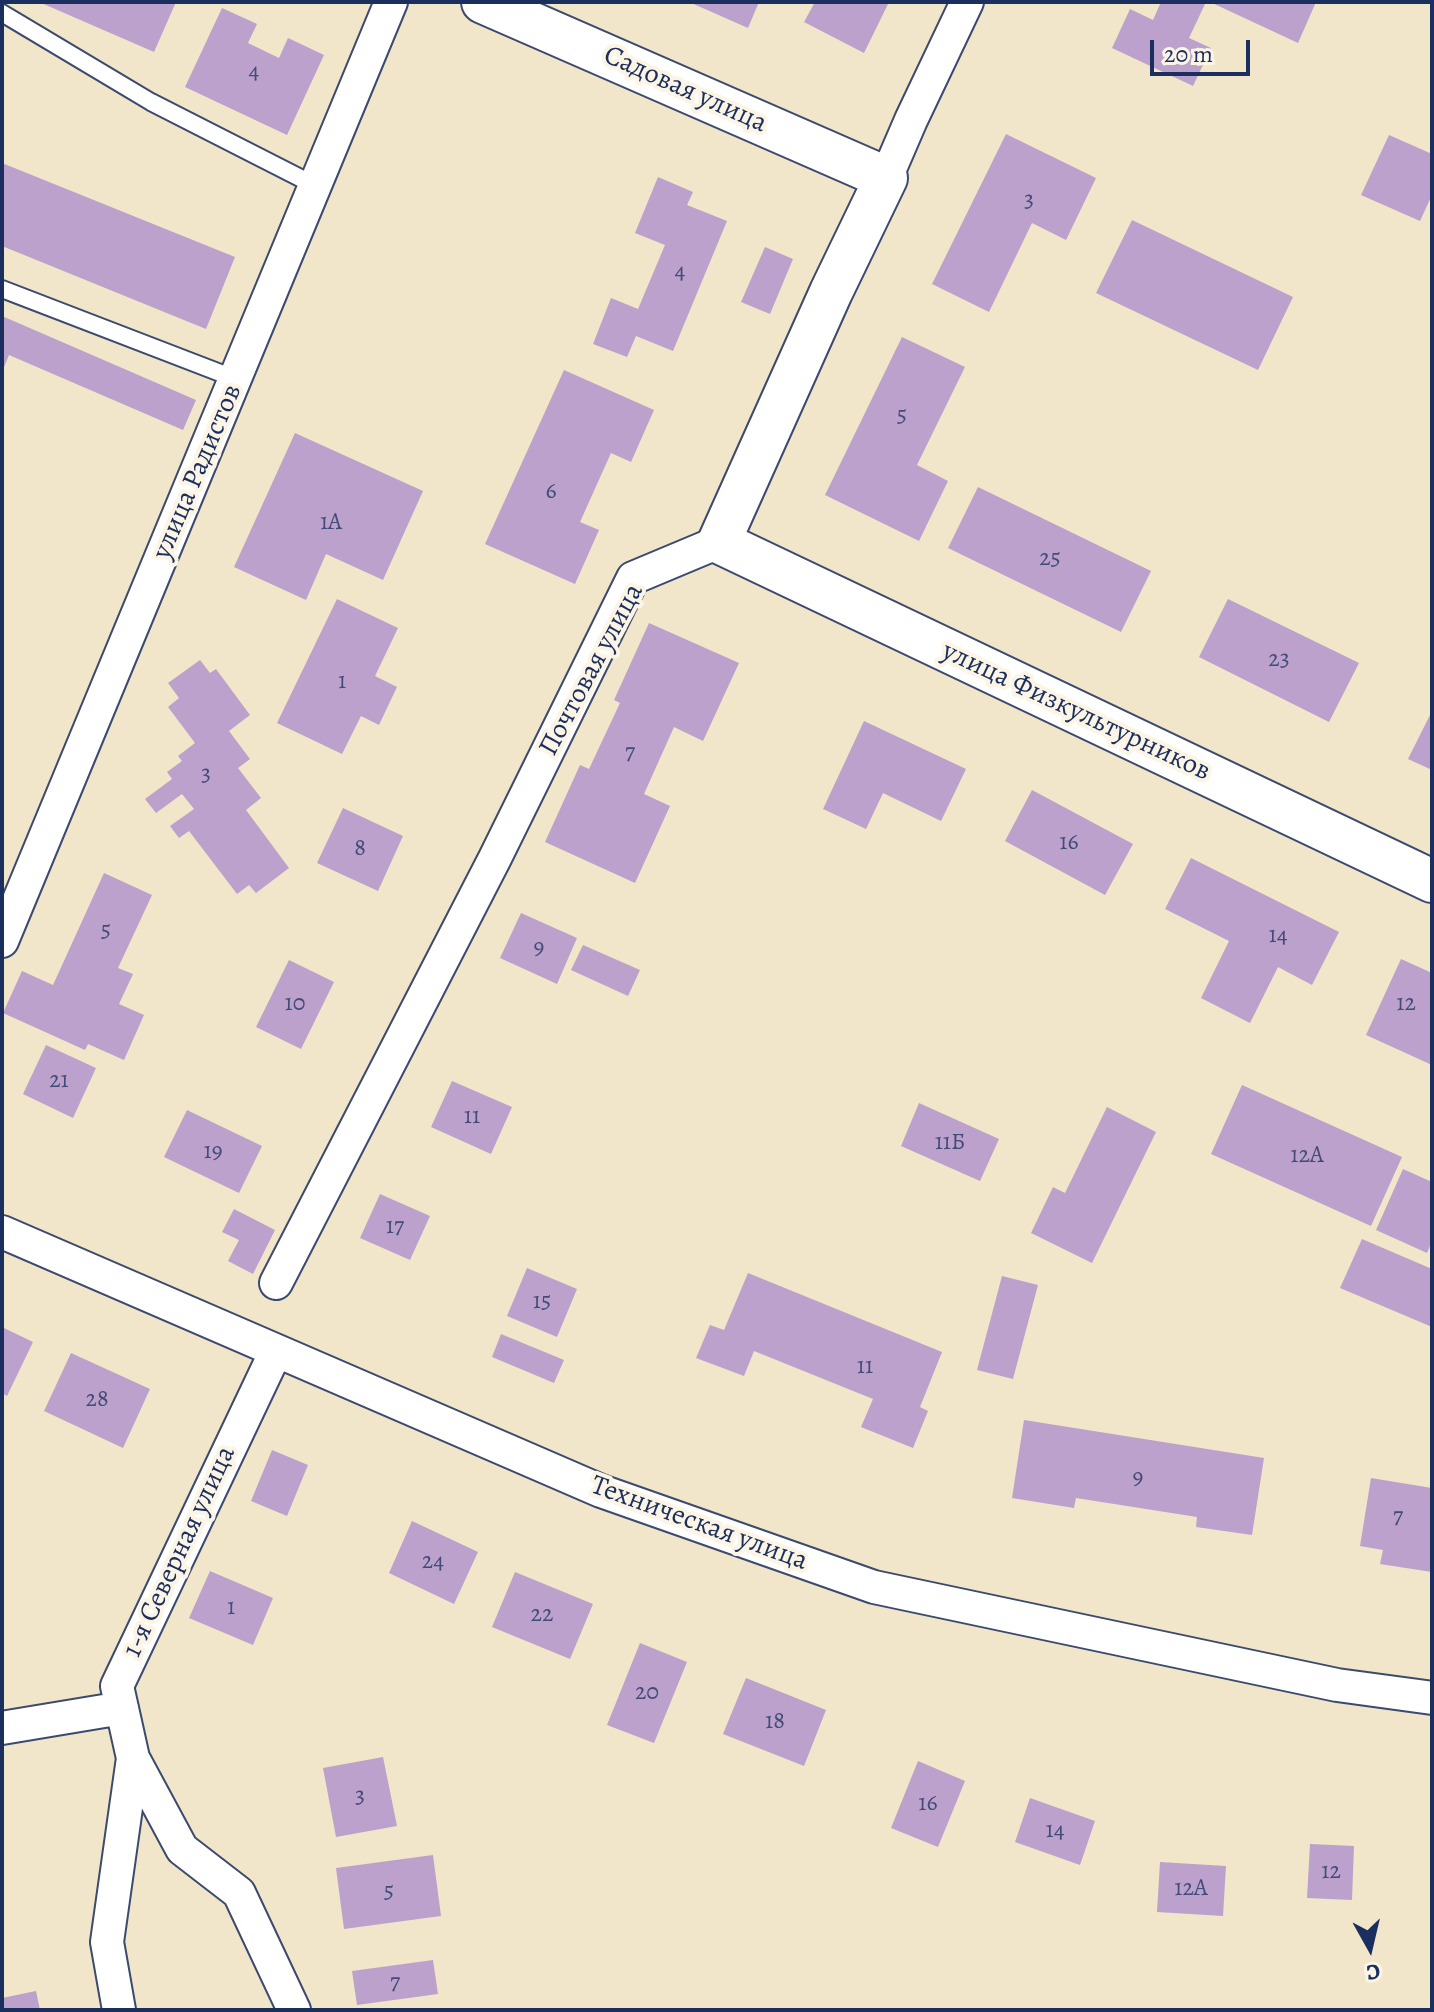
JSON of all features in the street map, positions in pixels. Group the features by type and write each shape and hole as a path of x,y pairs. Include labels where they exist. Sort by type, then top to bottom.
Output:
{"street":[{"name":"улица Радистов","path":"2,941 391,2"},
{"name":"Садовая улица","path":"483,2 886,178"},
{"path":"719,542 831,292 967,2"},
{"name":"улица Физкультурников","path":"719,542 1432,881"},
{"name":"Почтовая улица","path":"276,1283 488,872 633,578 719,542"},
{"name":"Техническая улица","path":"2,1232 601,1491 874,1587 1337,1685 1432,1698"},
{"name":"1-я Северная улица","path":"276,1351 117,1686 133,1758 182,1849 239,1893 294,2010"},
{"path":"2,1728 122,1708"},
{"name":"1-я Северная улица","path":"119,2010 107,1942 133,1758"}],"lane":[{"path":"2,13 151,102 316,186"},
{"path":"2,289 236,379"}],"building":[{"path":"39,2 176,2 154,52"},
{"path":"689,2 759,2 748,28"},
{"path":"815,2 889,2 864,53 804,22"},
{"path":"1161,2 1206,2 1189,38 1211,48 1193,86 1112,48 1130,9 1153,20"},
{"path":"1210,2 1316,2 1298,43"},
{"path":"222,8 257,24 248,43 279,58 288,38 324,55 287,135 185,87"},
{"path":"1006,134 1096,178 1066,240 1032,223 989,312 932,284"},
{"path":"1389,135 1432,154 1432,195 1420,221 1361,195"},
{"path":"2,163 235,257 206,329 2,246"},
{"path":"658,177 693,192 687,205 727,221 673,351 636,336 627,357 593,344 611,298 638,309 665,245 635,233"},
{"path":"1132,220 1293,297 1258,370 1096,293"},
{"path":"765,247 793,259 770,314 741,302"},
{"path":"2,316 196,400 183,430 9,355 2,372"},
{"path":"902,337 965,367 917,465 948,481 919,541 825,495"},
{"path":"564,370 654,410 631,462 611,453 580,522 599,530 575,584 485,544"},
{"path":"295,433 423,491 383,580 326,554 306,600 234,567"},
{"path":"978,487 1151,571 1121,632 948,548"},
{"path":"337,599 398,628 375,676 397,687 379,725 361,716 342,754 277,723"},
{"path":"1228,599 1359,663 1329,722 1199,657"},
{"path":"649,623 739,663 703,741 674,727 644,794 670,806 635,883 545,842 580,765 589,769 620,703 614,700"},
{"path":"200,660 210,673 216,669 250,715 229,731 250,759 238,768 261,798 246,810 289,868 256,893 249,885 237,894 189,831 179,838 170,826 194,809 182,794 156,813 145,799 172,779 167,772 182,761 178,756 195,743 168,707 179,698 168,683"},
{"path":"1432,711 1432,770 1408,759"},
{"path":"864,721 966,769 941,821 883,793 866,829 823,809"},
{"path":"1032,790 1133,844 1105,895 1005,841"},
{"path":"343,808 403,836 378,891 317,863"},
{"path":"1191,858 1339,932 1312,985 1278,967 1250,1023 1201,998 1229,941 1165,909"},
{"path":"104,873 152,895 118,968 133,974 119,1004 144,1015 124,1060 88,1044 85,1050 3,1013 22,971 53,985"},
{"path":"521,913 577,938 557,984 500,958"},
{"path":"583,945 640,970 628,996 571,970"},
{"path":"1401,959 1432,973 1432,1065 1366,1035"},
{"path":"289,960 334,982 301,1049 256,1027"},
{"path":"46,1045 96,1068 73,1118 23,1094"},
{"path":"452,1081 512,1107 491,1154 431,1127"},
{"path":"1242,1085 1402,1157 1371,1226 1211,1154"},
{"path":"919,1103 999,1139 980,1181 901,1146"},
{"path":"1107,1107 1156,1132 1092,1263 1031,1233 1053,1187 1065,1193"},
{"path":"187,1110 262,1146 239,1193 164,1157"},
{"path":"1403,1169 1432,1182 1432,1241 1427,1253 1376,1230"},
{"path":"380,1194 430,1216 410,1260 360,1238"},
{"path":"234,1209 275,1230 253,1274 228,1261 239,1240 222,1232"},
{"path":"1362,1239 1432,1269 1432,1327 1340,1288"},
{"path":"527,1268 577,1289 557,1337 507,1316"},
{"path":"748,1273 942,1352 920,1407 928,1411 913,1448 861,1427 873,1399 754,1351 744,1376 696,1358 710,1325 724,1330"},
{"path":"1002,1276 1038,1285 1013,1379 977,1370"},
{"path":"2,1327 33,1342 7,1396 2,1393"},
{"path":"501,1334 564,1360 554,1383 492,1357"},
{"path":"71,1353 150,1389 123,1448 44,1411"},
{"path":"1024,1420 1264,1458 1252,1535 1196,1527 1197,1517 1076,1498 1074,1508 1012,1498"},
{"path":"272,1450 308,1465 287,1516 251,1501"},
{"path":"1371,1478 1432,1488 1432,1572 1380,1564 1383,1550 1360,1546"},
{"path":"412,1521 478,1552 454,1604 389,1573"},
{"path":"210,1571 273,1598 253,1645 189,1618"},
{"path":"515,1572 593,1604 570,1659 492,1627"},
{"path":"640,1643 687,1662 654,1743 607,1725"},
{"path":"746,1678 826,1710 804,1766 723,1734"},
{"path":"383,1757 397,1826 336,1837 323,1768"},
{"path":"918,1761 965,1781 938,1847 891,1828"},
{"path":"1030,1798 1095,1821 1080,1865 1015,1842"},
{"path":"1310,1844 1354,1846 1352,1900 1307,1898"},
{"path":"433,1855 441,1916 344,1929 336,1868"},
{"path":"1160,1862 1226,1866 1223,1916 1157,1912"},
{"path":"433,1960 438,1994 357,2005 352,1971"},
{"path":"36,1991 40,2010 2,2010 2,1998"}]}
